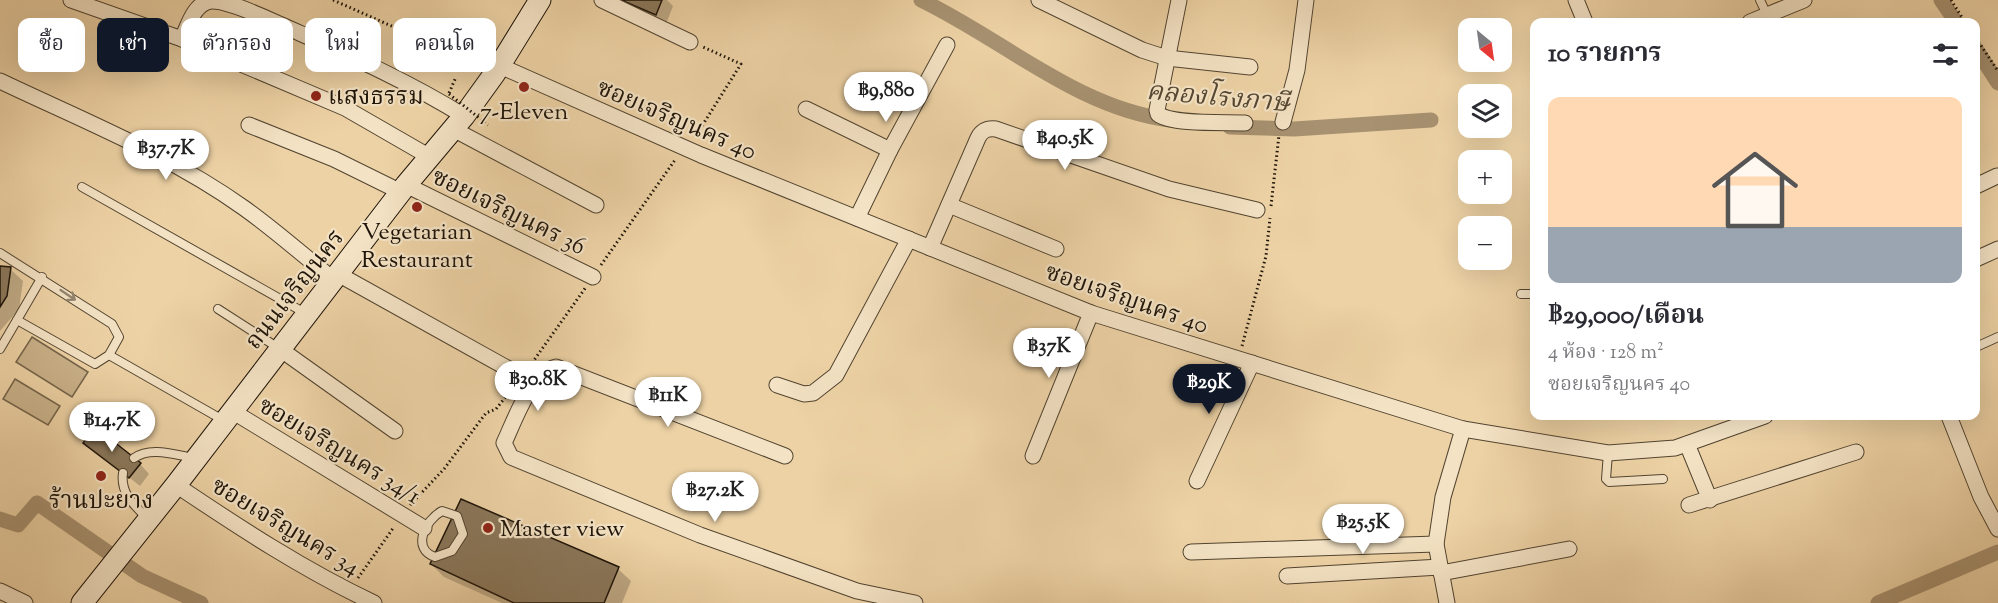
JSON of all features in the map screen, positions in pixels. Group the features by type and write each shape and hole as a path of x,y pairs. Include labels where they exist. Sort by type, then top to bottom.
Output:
{"main road":[{"name":"ถนนเจริญนคร","path":"82,603 404,189 458,123 500,66 540,0"}],"street":[{"path":"71,0 181,39"},
{"path":"602,0 690,42"},
{"path":"1039,0 1142,50 1167,58 1250,67"},
{"path":"1179,0 1157,110 1161,117 1245,123"},
{"path":"1281,128 1297,70 1306,0"},
{"path":"1576,0 1583,18"},
{"path":"1772,17 1804,0"},
{"path":"194,18 202,4 220,2 265,18"},
{"path":"293,30 399,77 458,123 596,205"},
{"path":"857,218 890,150 947,45"},
{"name":"ซอยเจริญนคร 40","path":"500,66 701,155 1091,313 1463,429 1608,453 1687,444 1754,420"},
{"path":"260,72 345,108 430,157"},
{"path":"0,81 135,145 216,190 244,208 336,277 529,380"},
{"path":"806,109 890,150"},
{"name":"ซอยเจริญนคร 36","path":"249,125 404,189 593,277"},
{"path":"930,248 981,132 988,128 1169,189 1257,210"},
{"path":"1980,184 1997,176"},
{"path":"949,205 1056,249"},
{"path":"777,385 804,394 813,393 836,375 909,239"},
{"path":"1980,257 1998,249"},
{"path":"1034,456 1091,313"},
{"path":"280,349 395,431"},
{"path":"1197,481 1245,361"},
{"path":"785,456 563,369 549,369 529,380 504,443 511,457 700,535 857,591 915,603"},
{"name":"ซอยเจริญนคร 34/1","path":"229,416 424,528"},
{"path":"1951,420 1981,497 1998,529"},
{"path":"1447,603 1436,544 1443,497 1463,429"},
{"path":"1687,444 1710,500"},
{"path":"1689,506 1856,452"},
{"name":"ซอยเจริญนคร 34","path":"176,485 237,526 374,603"},
{"path":"1191,552 1436,544"},
{"path":"1287,576 1440,570 1569,549"},
{"path":"0,591 25,603"}],"lane":[{"path":"1760,0 1772,17"},
{"path":"82,187 307,314"},
{"path":"0,253 42,277 112,324 119,337 109,355 95,364 17,320"},
{"path":"0,349 42,277"},
{"path":"1521,294 1530,294"},
{"path":"218,309 280,349"},
{"path":"1980,345 1998,338"},
{"path":"109,355 229,416"},
{"path":"134,458 140,454 158,452 195,458"},
{"path":"1608,453 1606,479 1609,482 1663,479"},
{"path":"123,473 124,491 148,519"},
{"path":"448,511 460,521 463,534 452,552 435,557 429,555 423,545 424,528 438,514 448,511"}],"path":[{"path":"333,0 393,27"},
{"path":"1951,0 1962,18"},
{"path":"1980,44 1998,71"},
{"path":"456,77 449,94 488,124"},
{"path":"1245,361 1266,256 1281,128"},
{"path":"350,591 402,515 444,469 486,413 496,409 529,380 593,277"}],"shaded area":[{"path":"32,337 88,372 72,397 16,362"},
{"path":"15,379 60,406 48,425 3,399"}],"building":[{"path":"621,0 662,0 656,15"},
{"path":"0,266 11,267 7,296 0,307"},
{"path":"95,427 141,463 129,478 83,443"},
{"name":"Master view","path":"461,499 619,567 604,603 514,603 430,564"}],"waterway":[{"name":"คลองโรงภาษี","path":"921,0 1072,87 1104,102 1136,113 1170,120"},
{"path":"1941,0 1953,18"},
{"path":"1980,55 1998,83"},
{"name":"คลองโรงภาษี","path":"1230,127 1294,129 1431,120"},
{"path":"0,519 18,525 37,503 142,576 201,603"},
{"path":"1878,603 1998,552"}],"place":[{"name":"7-Eleven","path":"524,87"},
{"name":"แสงธรรม","path":"316,96"},
{"name":"Vegetarian Restaurant","path":"417,207"},
{"name":"ร้านปะยาง","path":"101,476"},
{"name":"Master view","path":"488,528"}]}
